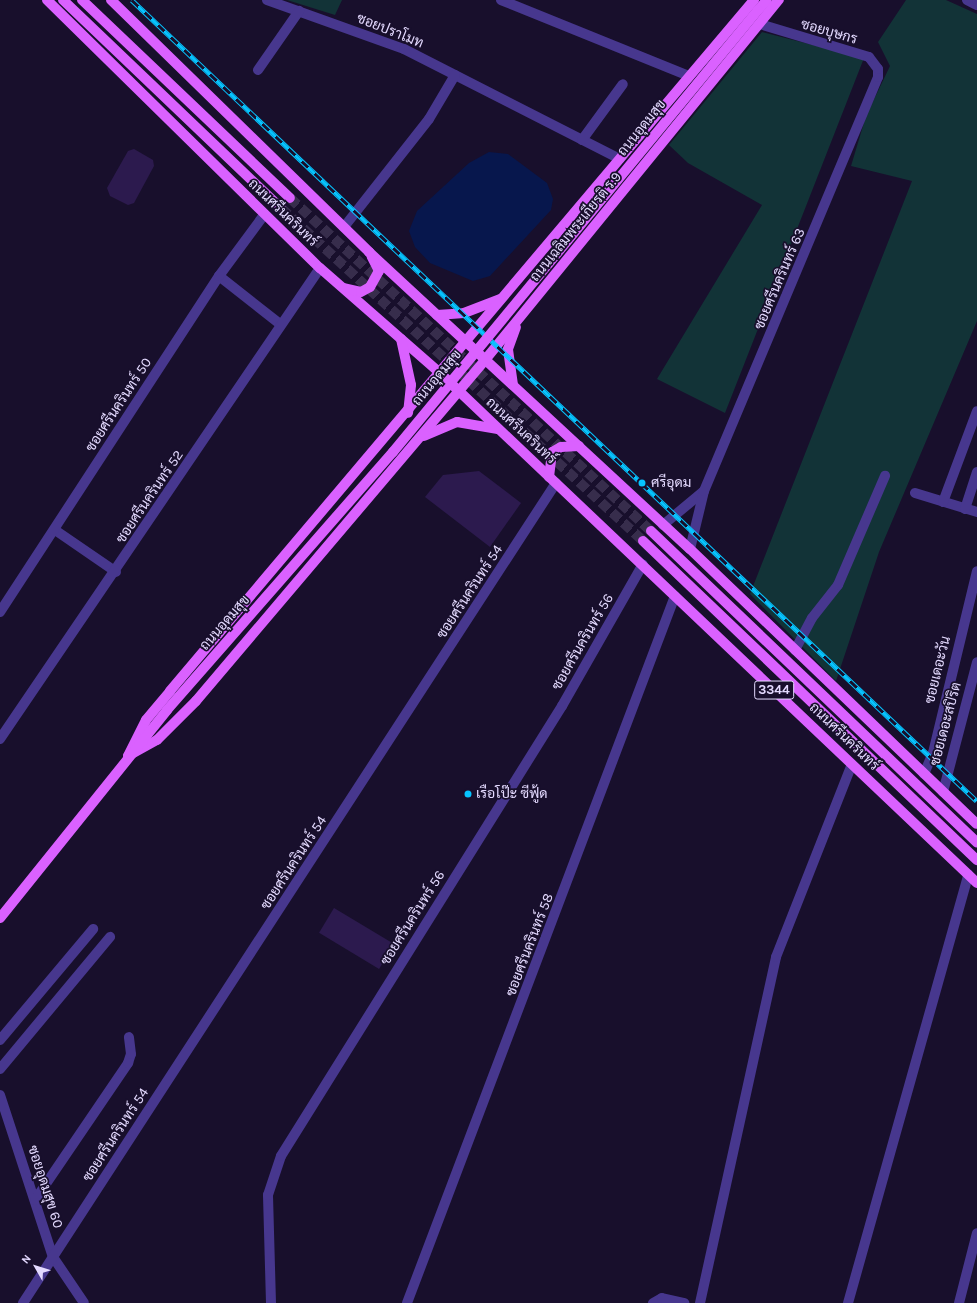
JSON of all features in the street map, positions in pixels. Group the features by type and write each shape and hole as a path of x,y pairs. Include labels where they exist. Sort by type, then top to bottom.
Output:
{"main road":[{"name":"ถนนศรีนครินทร์","path":"47,0 264,215 342,288 441,374 977,884"},
{"name":"ถนนศรีนครินทร์","path":"64,0 281,208"},
{"name":"ถนนศรีนครินทร์","path":"82,0 290,198"},
{"name":"ถนนศรีนครินทร์","path":"111,0 370,252 690,549 977,824"},
{"name":"ถนนเฉลิมพระเกียรติ ร.9","path":"466,342 754,0"},
{"name":"ถนนอุดมสุข","path":"0,918 128,756 403,440 767,0"},
{"name":"ถนนเฉลิมพระเกียรติ ร.9","path":"485,360 779,0"},
{"path":"342,288 361,292 377,280 379,271 370,252"},
{"path":"534,262 529,273 532,283 543,285 553,278"},
{"path":"437,314 481,308 503,297"},
{"path":"513,385 508,349 518,320"},
{"path":"401,339 411,385 408,413"},
{"name":"ถนนอุดมสุข","path":"128,756 146,720 333,502 441,374 466,342"},
{"name":"ถนนอุดมสุข","path":"128,756 157,740 196,701 485,360"},
{"path":"416,442 457,422 498,429"},
{"path":"552,480 552,452 561,447 579,446"},
{"path":"333,502 346,499 351,502 351,518"},
{"name":"ถนนศรีนครินทร์","path":"651,532 977,844"},
{"name":"ถนนศรีนครินทร์","path":"643,541 977,860"}],"street":[{"name":"ซอยปราโมท","path":"267,0 404,49 620,159"},
{"path":"501,0 689,76"},
{"path":"967,0 977,5"},
{"path":"258,70 298,11"},
{"name":"ซอยบุษกร","path":"760,24 869,58 878,69 878,77"},
{"path":"344,227 429,119 455,75"},
{"name":"ซอยศรีนครินทร์ 63","path":"690,549 704,491 878,77"},
{"path":"582,140 623,84"},
{"name":"ซอยศรีนครินทร์ 50","path":"0,612 55,530 219,276 264,215"},
{"name":"ซอยศรีนครินทร์ 52","path":"0,739 116,572 280,324 320,268"},
{"path":"219,276 280,324"},
{"path":"943,502 977,411"},
{"path":"966,509 977,472"},
{"path":"795,650 812,618 838,585 885,476"},
{"name":"ซอยศรีนครินทร์ 54","path":"23,1303 552,480"},
{"name":"ซอยศรีนครินทร์ 63","path":"663,525 704,491"},
{"path":"915,493 977,512"},
{"path":"55,530 116,572"},
{"name":"ซอยศรีนครินทร์ 56","path":"271,1303 268,1195 281,1156 562,706 642,564"},
{"name":"ซอยเดอะวัน","path":"924,774 932,753 977,571"},
{"name":"ซอยศรีนครินทร์ 58","path":"407,1303 675,596"},
{"name":"ซอยเดอะสปิริต","path":"943,792 977,662"},
{"path":"700,1303 776,957 852,764"},
{"path":"848,1303 968,875"},
{"path":"0,1040 92,929"},
{"path":"0,1069 110,937"},
{"path":"35,1200 128,1063 131,1054 129,1037"},
{"name":"ซอยอุดมสุข 60","path":"0,1095 53,1257 84,1303"},
{"path":"959,1303 977,1233"},
{"path":"653,1303 662,1298 684,1303"}],"green space":[{"path":"287,0 342,0 335,15"},
{"path":"906,0 946,0 977,14 977,321 879,552 836,681 750,594 912,181 851,166 866,116 890,66 878,42"},
{"path":"762,32 864,58 725,413 657,379 762,205 688,163 669,145"}],"shaded area":[{"path":"489,152 508,154 547,183 553,199 551,210 490,276 473,281 430,263 415,247 409,231 417,211 469,163"}],"building":[{"path":"134,149 153,160 154,166 134,203 128,205 110,196 107,188 128,151"},
{"path":"479,471 521,503 490,547 425,497 443,475"},
{"path":"334,908 394,944 379,969 319,933"}],"tunnel":[{"path":"290,198 651,531"},
{"path":"281,208 643,541"}],"railway":[{"path":"132,0 977,801"}],"place":[{"name":"ศรีอุดม","path":"642,483"},
{"name":"เรือโป๊ะ ซีฟู้ด","path":"468,794"}]}
